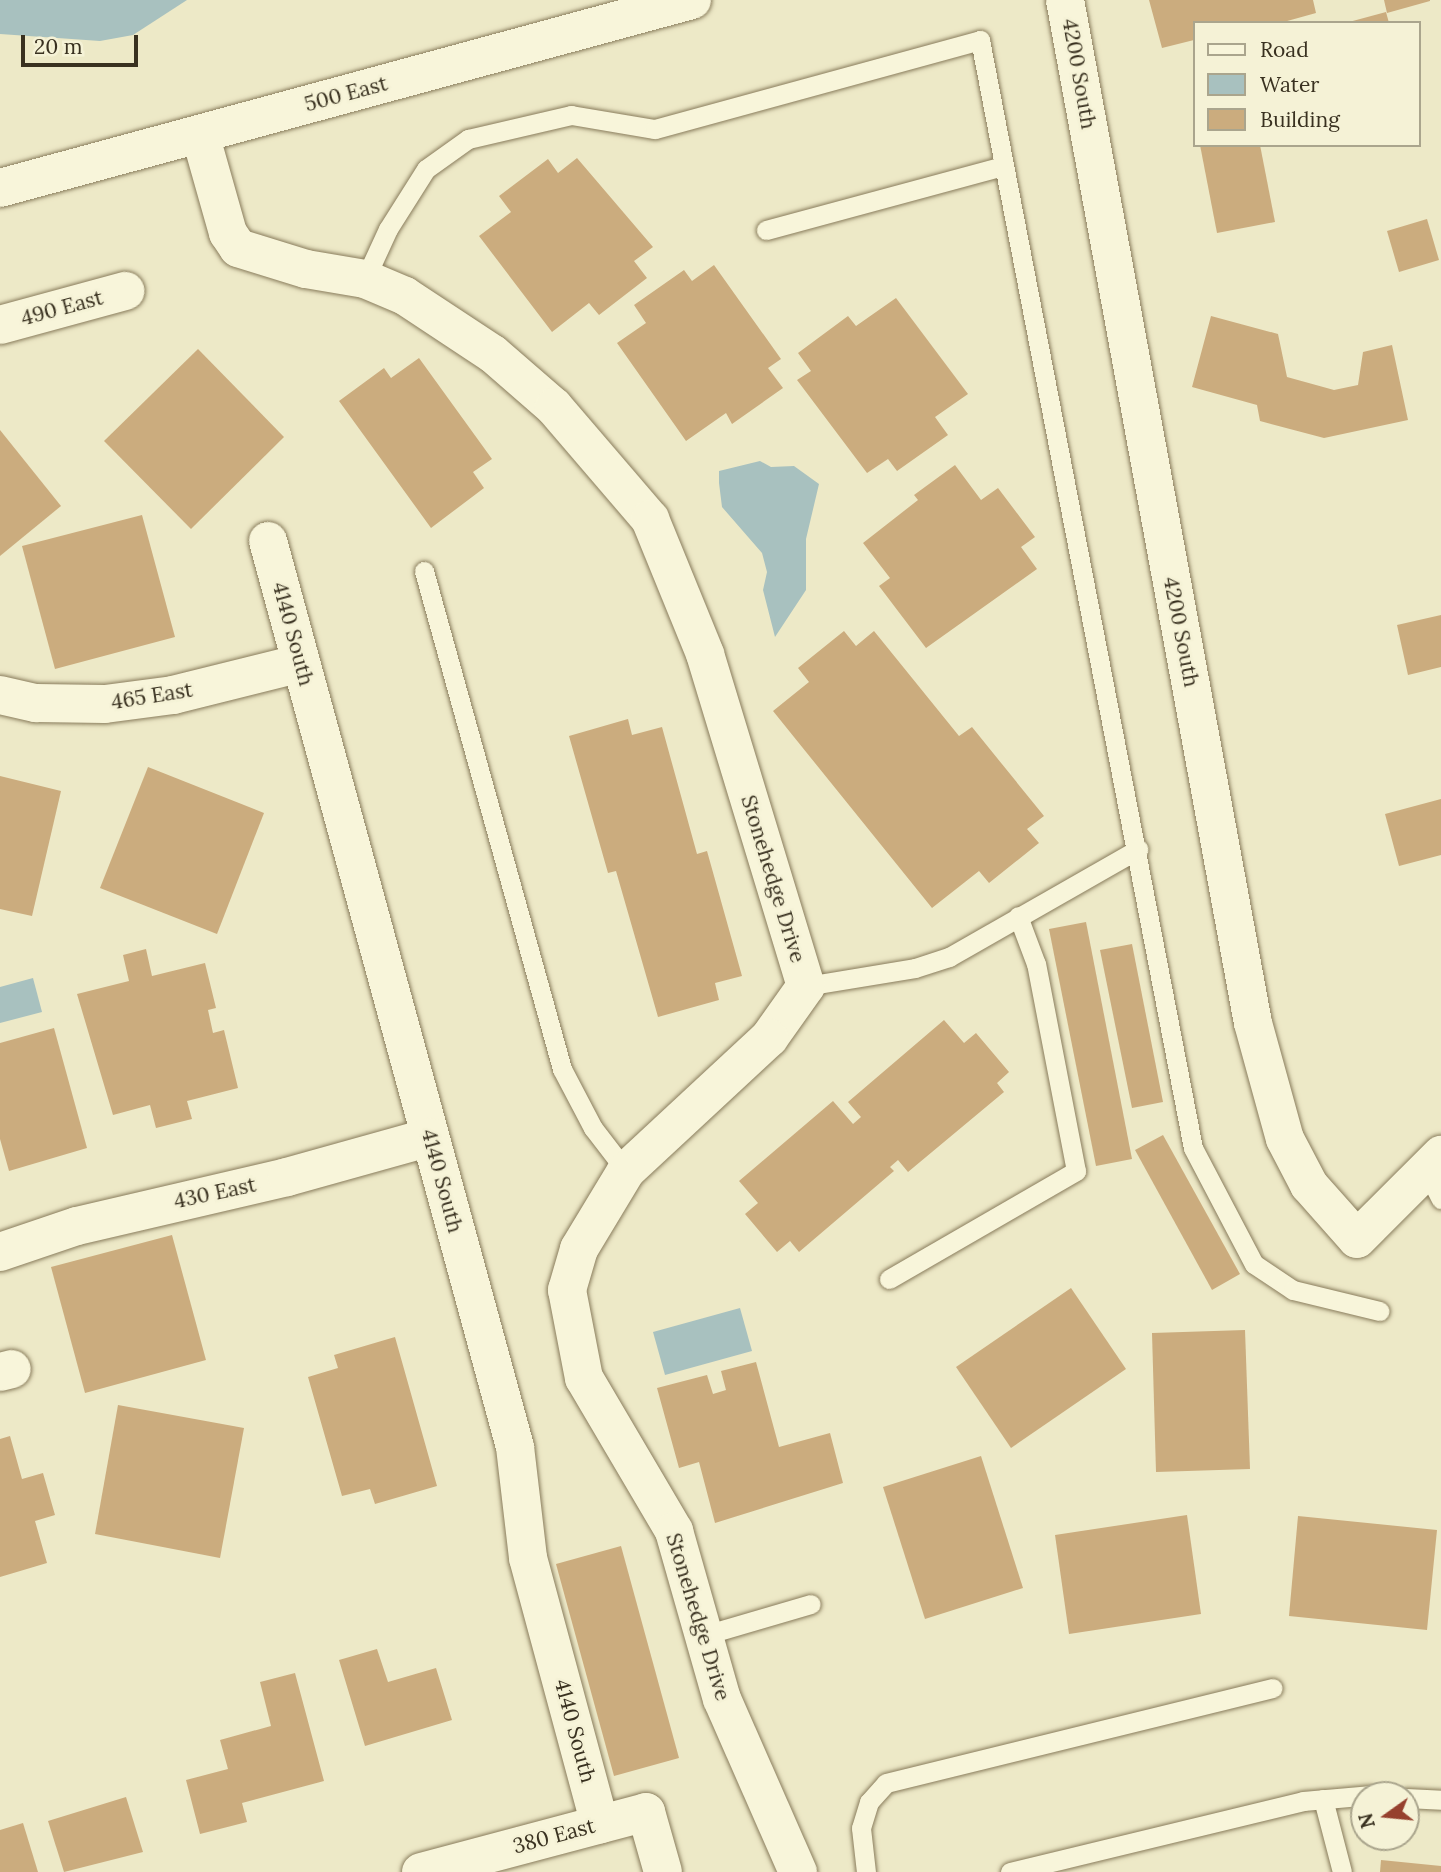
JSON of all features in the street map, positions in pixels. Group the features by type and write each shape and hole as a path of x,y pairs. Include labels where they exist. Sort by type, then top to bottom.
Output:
{"street":[{"name":"500 East","path":"0,188 690,0"},
{"name":"4200 South","path":"1065,0 1253,1023 1285,1139 1309,1185 1357,1239 1436,1174"},
{"name":"Stonehedge Drive","path":"200,134 228,233 238,248 306,269 365,279 405,296 493,354 554,407 650,519 705,654 806,986 769,1038 626,1171 579,1249 567,1290 584,1378 674,1531 722,1699 798,1872"},
{"name":"490 East","path":"0,325 125,291"},
{"name":"4140 South","path":"268,541 515,1447 528,1558 600,1824"},
{"name":"465 East","path":"0,695 36,703 105,704 173,695 301,663"},
{"name":"430 East","path":"0,1252 77,1226 287,1177 430,1137"},
{"name":"380 East","path":"421,1872 646,1812 663,1872"}],"lane":[{"path":"365,279 388,229 426,169 468,139 571,115 655,129 981,40 1138,849 1193,1148 1254,1264 1293,1290 1379,1311"},
{"path":"766,230 1004,166"},
{"path":"424,571 562,1069 593,1128 626,1171"},
{"path":"806,986 926,965 949,957 1138,849"},
{"path":"889,1279 1076,1171 1036,964 1018,916"},
{"path":"705,1635 811,1604"},
{"path":"866,1872 861,1828 869,1802 886,1783 1272,1688"},
{"path":"1010,1872 1323,1799 1350,1797"},
{"path":"1323,1799 1342,1872"},
{"path":"1420,1799 1441,1800"}],"water":[{"path":"0,0 187,0 133,35 100,41 0,34"},
{"path":"760,461 771,467 794,466 819,484 806,539 806,590 775,637 763,590 767,572 762,553 722,507 719,483 719,471"},
{"path":"33,978 42,1012 0,1023 0,987"},
{"path":"740,1308 752,1351 665,1375 653,1332"}],"building":[{"path":"1149,0 1313,0 1316,13 1287,21 1192,21 1192,40 1162,48"},
{"path":"1384,0 1430,0 1430,1 1387,13"},
{"path":"1386,12 1388,21 1353,21"},
{"path":"1200,147 1260,147 1275,222 1217,233"},
{"path":"577,158 653,247 634,261 647,278 599,315 589,303 552,332 479,236 511,212 499,196 548,159 558,173"},
{"path":"1427,219 1439,260 1399,272 1387,231"},
{"path":"714,265 781,359 768,368 783,388 732,424 726,413 686,441 617,343 646,323 634,305 684,270 692,281"},
{"path":"896,298 968,394 935,417 948,435 897,471 888,459 867,473 797,380 811,371 798,353 848,316 856,326"},
{"path":"1211,316 1278,334 1287,377 1334,390 1358,385 1363,352 1392,345 1408,420 1324,438 1260,421 1257,405 1192,387"},
{"path":"198,349 284,437 191,529 104,441"},
{"path":"419,358 492,459 473,472 484,488 431,528 339,401 384,368 391,378"},
{"path":"0,430 61,506 0,556"},
{"path":"955,465 981,500 998,488 1035,537 1021,547 1037,569 926,648 879,586 890,578 863,543 918,500 914,495"},
{"path":"142,515 175,637 55,669 22,546"},
{"path":"1441,615 1441,667 1408,675 1397,625"},
{"path":"844,631 856,646 874,631 959,736 972,727 1044,816 1027,829 1039,843 989,883 979,871 932,908 773,711 809,682 798,668"},
{"path":"628,719 632,735 662,727 697,854 707,851 742,976 715,983 719,1000 658,1017 616,871 608,873 569,736"},
{"path":"148,767 264,813 217,934 100,888"},
{"path":"0,776 61,791 32,916 0,909"},
{"path":"1441,799 1441,855 1399,866 1385,814"},
{"path":"1086,922 1132,1159 1096,1166 1049,929"},
{"path":"1132,944 1163,1102 1132,1108 1100,950"},
{"path":"146,949 152,976 205,963 216,1008 208,1010 213,1033 224,1030 238,1088 187,1101 192,1119 156,1128 150,1105 113,1115 77,994 129,981 123,955"},
{"path":"944,1020 964,1043 976,1033 1009,1072 997,1083 1004,1092 908,1172 898,1160 890,1167 894,1171 799,1252 790,1241 777,1252 745,1214 758,1203 739,1181 833,1101 853,1124 861,1117 848,1102"},
{"path":"54,1028 87,1148 9,1171 0,1139 0,1043"},
{"path":"1163,1135 1240,1274 1212,1290 1135,1150"},
{"path":"172,1235 206,1360 85,1393 51,1267"},
{"path":"1071,1288 1126,1369 1011,1448 956,1367"},
{"path":"1245,1330 1250,1469 1156,1472 1152,1333"},
{"path":"395,1337 437,1486 375,1504 370,1489 342,1496 308,1377 338,1368 334,1355"},
{"path":"756,1362 779,1447 830,1433 843,1483 715,1523 699,1462 679,1468 657,1388 707,1375 713,1394 726,1390 721,1371"},
{"path":"118,1405 244,1428 220,1558 95,1534"},
{"path":"10,1436 22,1479 43,1473 55,1515 35,1521 47,1563 0,1577 0,1439"},
{"path":"981,1456 1023,1588 925,1619 883,1487"},
{"path":"1187,1515 1201,1614 1069,1634 1055,1535"},
{"path":"1298,1516 1437,1530 1427,1630 1289,1616"},
{"path":"621,1546 679,1758 614,1776 556,1564"},
{"path":"377,1649 388,1682 436,1668 452,1720 365,1746 339,1660"},
{"path":"295,1673 324,1781 242,1803 247,1822 200,1834 186,1780 228,1769 220,1740 271,1726 260,1682"},
{"path":"126,1797 143,1852 64,1872 48,1821"},
{"path":"23,1823 38,1872 0,1872 0,1830"},
{"path":"1381,1860 1441,1866 1441,1872 1380,1872"}]}
